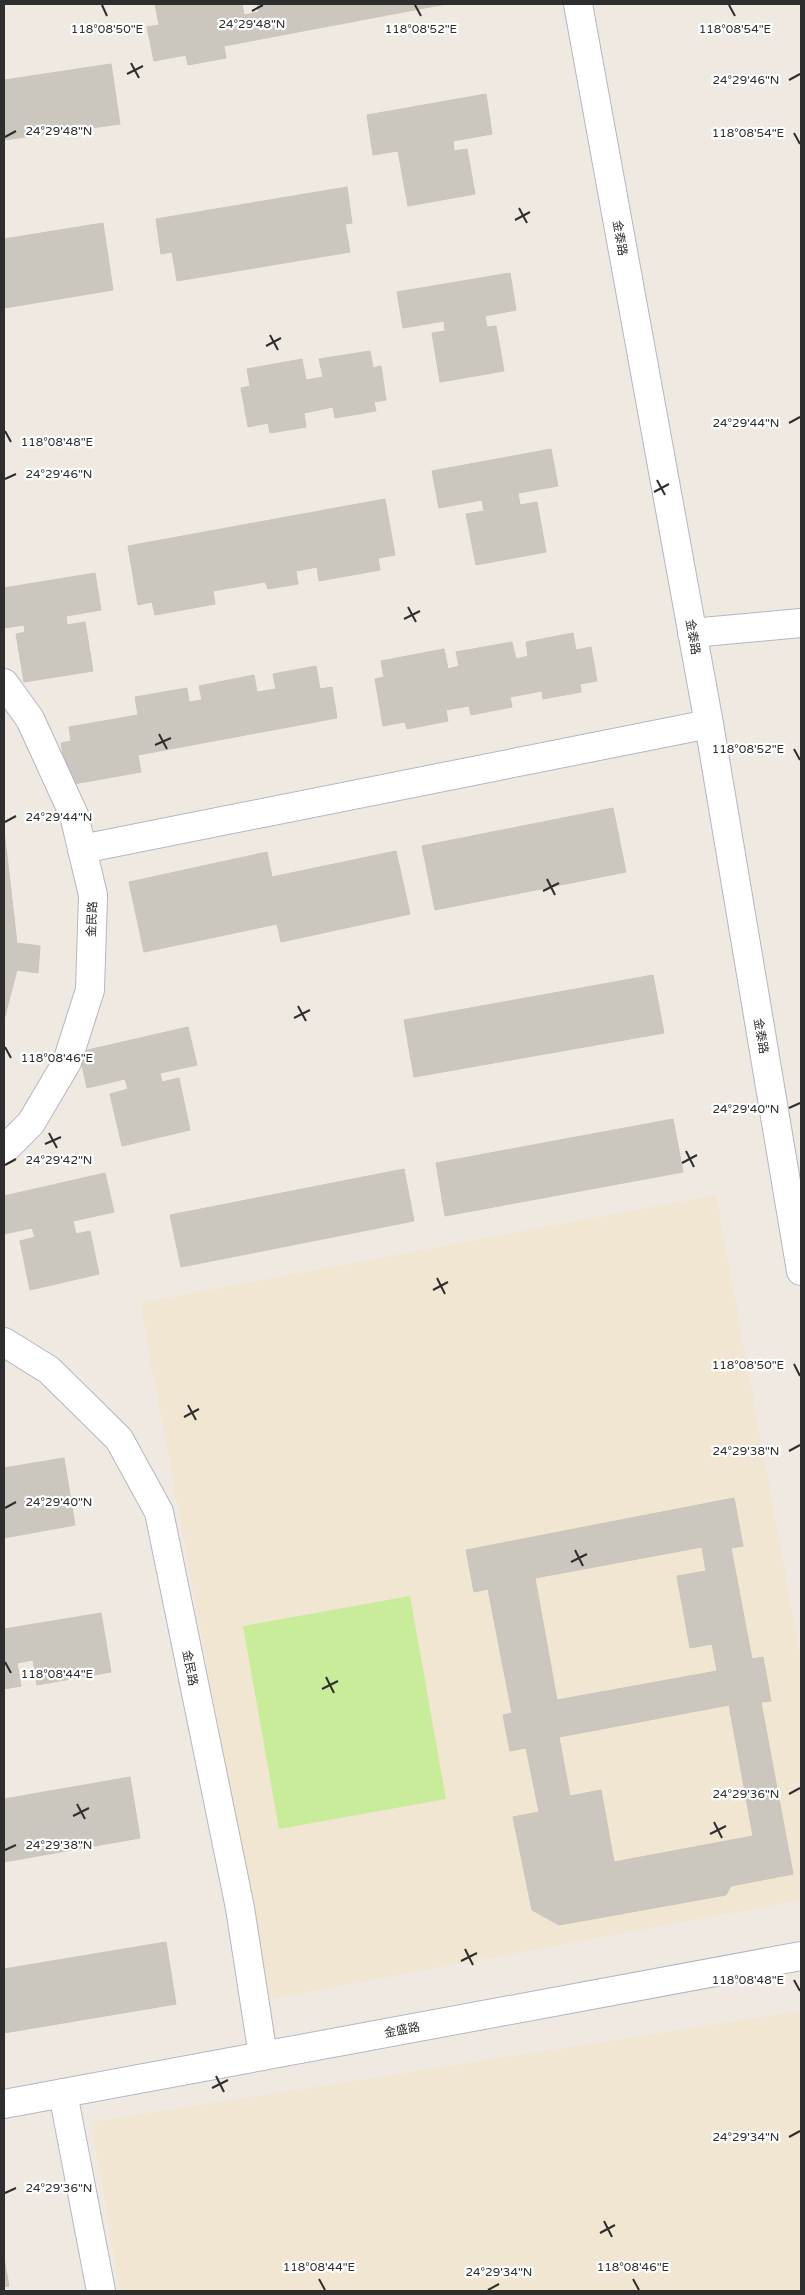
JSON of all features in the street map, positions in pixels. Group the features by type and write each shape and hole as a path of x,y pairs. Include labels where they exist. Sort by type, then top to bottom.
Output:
{"street":[{"name":"金泰路","path":"578,4 709,724 801,1271"},
{"path":"692,633 801,623"},
{"name":"金民路","path":"4,683 30,719 74,815 93,895 90,990 67,1062 31,1123 4,1150"},
{"path":"82,849 709,724"},
{"name":"金民路","path":"4,1342 49,1370 119,1439 159,1512 240,1908 263,2056"},
{"name":"金盛路","path":"4,2104 801,1956"},
{"path":"63,2093 102,2291"}],"shaded area":[{"path":"716,1195 801,1659 801,1900 269,1999 140,1303"},
{"path":"801,2011 801,2291 120,2291 91,2122"}],"green space":[{"path":"410,1596 446,1799 279,1829 243,1626"}],"building":[{"path":"155,4 242,4 244,15 259,12 257,4 446,4 224,46 226,58 188,65 186,55 154,61 147,27 159,25"},
{"path":"111,64 120,124 4,140 4,80"},
{"path":"486,94 492,134 453,141 454,151 467,149 475,194 408,206 398,151 373,155 367,115"},
{"path":"347,187 352,223 345,224 350,252 177,281 172,252 161,254 156,219"},
{"path":"103,223 113,290 4,308 4,239"},
{"path":"510,273 516,310 485,316 487,327 496,326 504,371 440,382 432,333 445,331 444,321 403,328 397,292"},
{"path":"370,351 373,368 381,366 386,400 374,402 376,411 335,418 333,407 304,413 306,427 270,433 268,423 248,427 241,388 250,386 247,369 302,359 306,380 323,377 319,359"},
{"path":"551,449 558,486 518,493 520,505 537,502 546,552 476,565 466,514 484,511 482,500 439,508 432,471"},
{"path":"385,499 395,555 378,558 380,570 319,581 317,567 296,571 298,584 268,589 265,582 213,591 215,604 155,615 152,602 138,605 128,546"},
{"path":"95,573 101,610 66,616 67,625 85,622 93,671 24,682 16,634 25,632 24,625 4,628 4,588"},
{"path":"573,633 576,650 591,647 597,681 580,684 581,692 543,699 542,691 510,697 512,707 471,715 469,706 446,710 448,721 407,729 405,722 383,726 375,679 384,677 381,661 444,649 448,669 459,666 456,652 512,642 516,659 528,656 526,642"},
{"path":"316,666 320,689 332,687 337,718 138,755 141,772 68,785 61,743 71,741 69,727 138,715 135,697 187,688 189,702 202,700 199,686 254,675 257,692 276,689 273,674"},
{"path":"613,808 626,872 435,910 422,846"},
{"path":"4,830 17,943 40,946 38,973 17,970 4,1020"},
{"path":"396,851 410,914 281,942 277,924 144,952 129,882 267,852 272,877"},
{"path":"653,975 664,1033 414,1077 404,1020"},
{"path":"188,1027 197,1065 160,1073 162,1082 179,1078 190,1130 122,1146 110,1094 128,1089 125,1079 87,1088 79,1052"},
{"path":"673,1119 683,1172 445,1216 436,1163"},
{"path":"404,1169 414,1221 181,1267 170,1215"},
{"path":"105,1173 114,1212 73,1221 76,1234 90,1231 99,1274 30,1290 20,1241 35,1237 32,1228 4,1234 4,1196"},
{"path":"64,1458 75,1525 4,1538 4,1468"},
{"path":"734,1498 743,1546 731,1548 752,1659 763,1657 771,1701 761,1702 793,1874 731,1886 726,1895 559,1925 532,1910 513,1817 539,1812 526,1748 510,1751 503,1715 512,1713 488,1589 474,1592 466,1550","holes":["702,1547 706,1571 677,1576 690,1648 712,1644 717,1671 557,1700 535,1578","729,1705 753,1836 614,1862 601,1790 570,1796 559,1737"]},
{"path":"101,1613 111,1672 37,1685 33,1660 17,1663 21,1686 4,1689 4,1629"},
{"path":"130,1777 140,1838 4,1862 4,1799"},
{"path":"166,1942 176,2004 4,2033 4,1969"},
{"path":"4,2258 9,2286 4,2287"}]}
